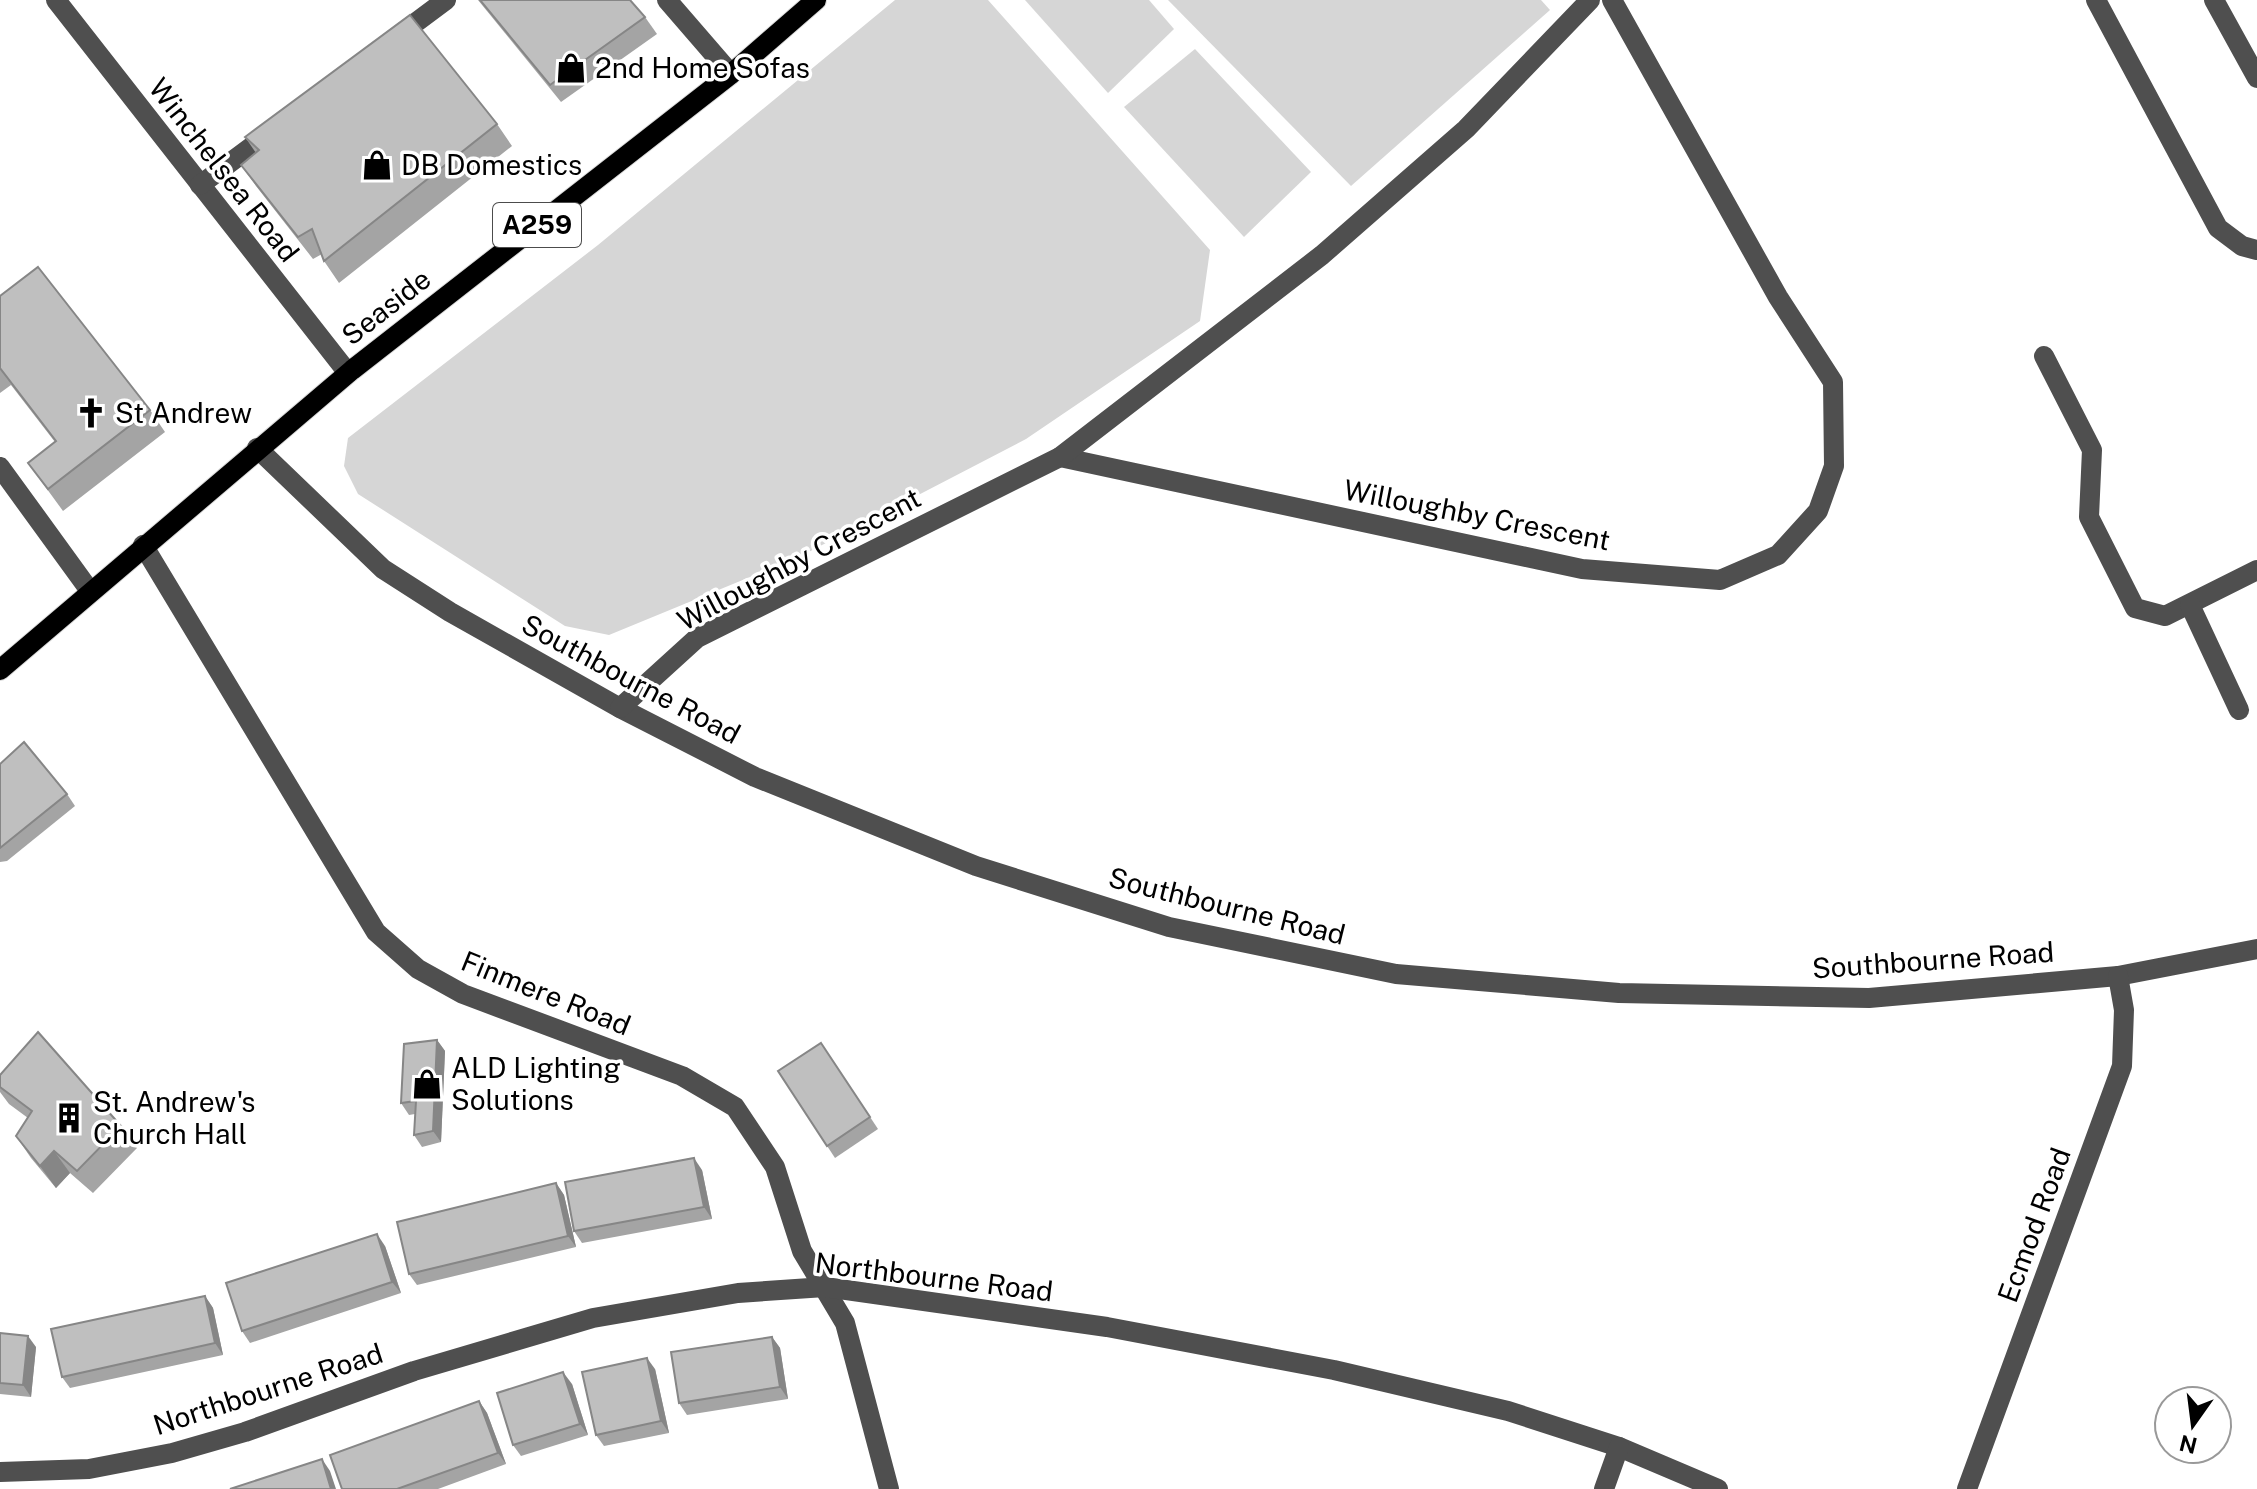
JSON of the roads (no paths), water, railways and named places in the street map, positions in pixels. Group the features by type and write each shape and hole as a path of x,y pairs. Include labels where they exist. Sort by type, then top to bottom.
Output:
{"main road":[{"name":"Seaside","path":"0,670 348,373 731,74 816,0"}],"street":[{"name":"Winchelsea Road","path":"56,0 348,373"},
{"path":"385,46 446,0"},
{"path":"667,0 731,74"},
{"name":"Willoughby Crescent","path":"620,708 697,638 1060,457 1322,255 1466,129 1590,0"},
{"name":"Willoughby Crescent","path":"1060,457 1582,569 1720,580 1778,555 1818,511 1834,466 1833,382 1778,297 1612,0"},
{"path":"2096,0 2218,228 2242,246 2257,250"},
{"path":"2214,0 2257,78"},
{"path":"200,185 286,120"},
{"path":"2044,356 2092,450 2089,517 2135,608 2165,616 2257,570"},
{"name":"Southbourne Road","path":"257,448 383,569 450,612 620,708 755,777 976,866 1169,927 1396,974 1619,993 1869,998 2118,976 2257,949"},
{"path":"0,467 90,591"},
{"name":"Finmere Road","path":"143,545 376,932 418,969 463,994 682,1076 735,1107 775,1167 802,1251 845,1323 889,1489"},
{"path":"2190,605 2239,710"},
{"name":"Ecmod Road","path":"1967,1489 2122,1066 2124,1010 2118,976"},
{"name":"Northbourne Road","path":"0,1472 89,1469 172,1453 245,1432 414,1371 593,1318 738,1293 825,1287 1107,1327 1334,1370 1508,1411 1619,1447 1718,1489"},
{"path":"1604,1489 1619,1447"}],"place":[{"name":"2nd Home Sofas","path":"571,68"},
{"name":"DB Domestics","path":"377,165"},
{"name":"St Andrew","path":"91,413"},
{"name":"ALD Lighting Solutions","path":"427,1084"},
{"name":"St. Andrew's Church Hall","path":"69,1118"}]}
